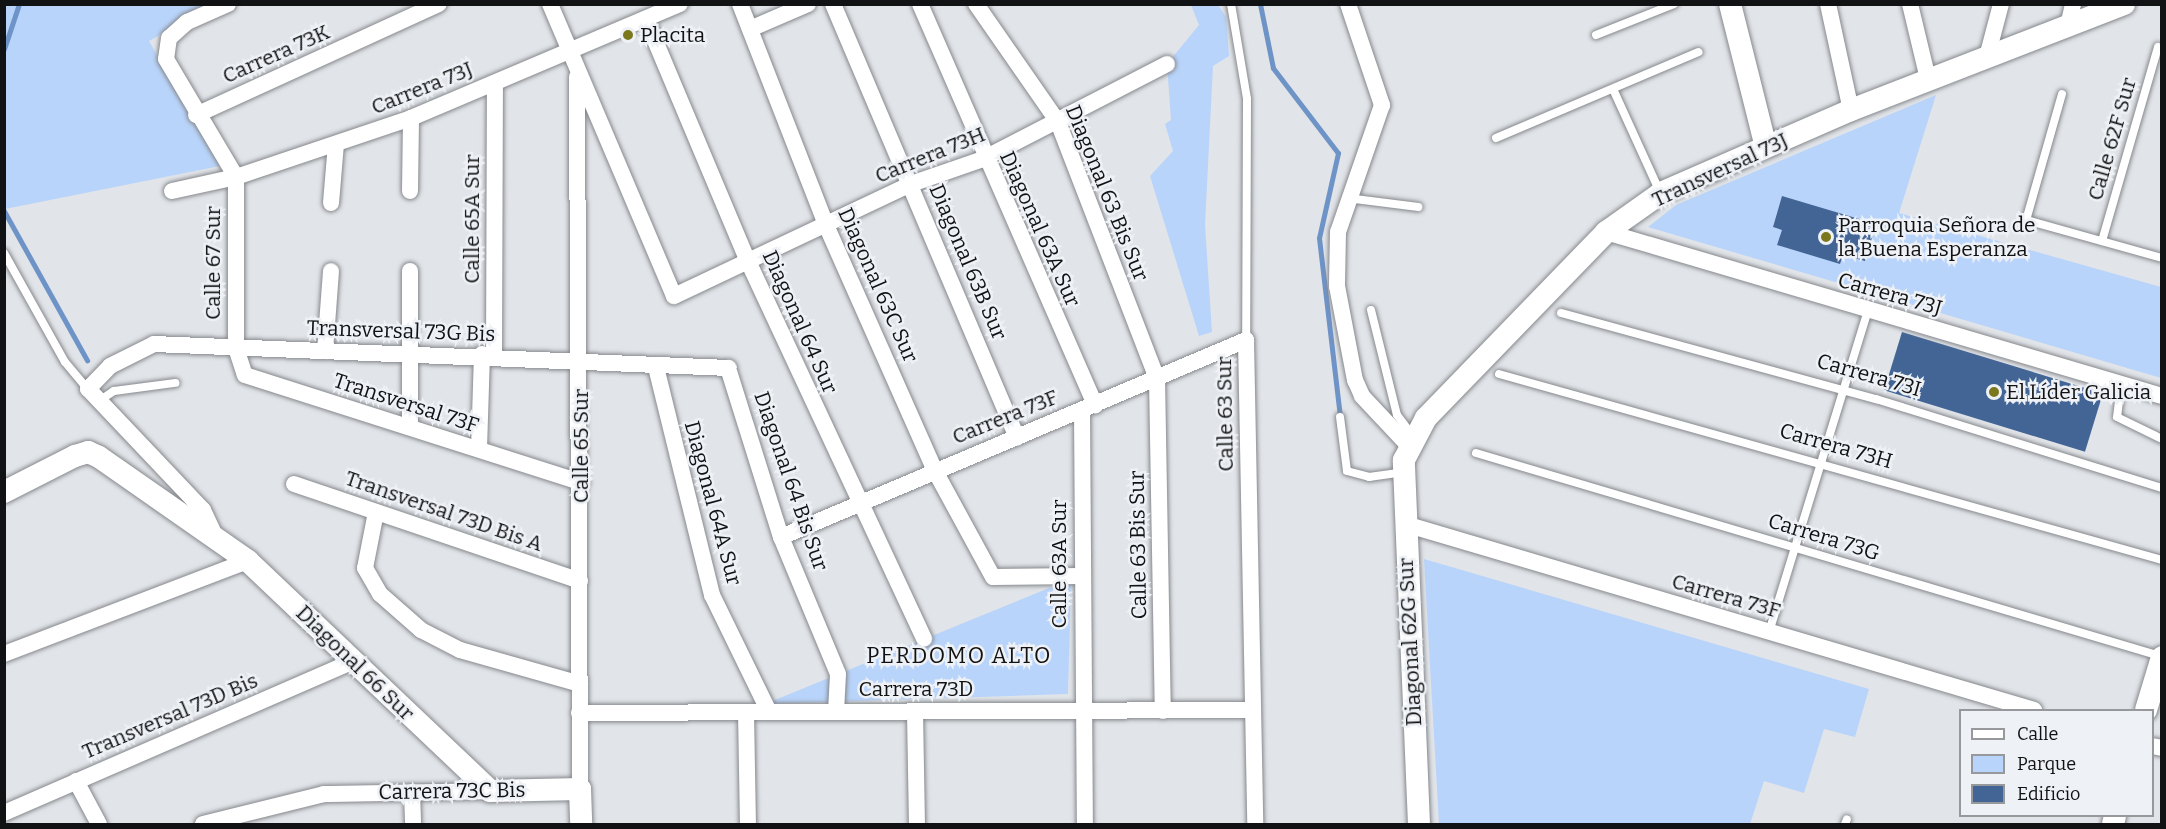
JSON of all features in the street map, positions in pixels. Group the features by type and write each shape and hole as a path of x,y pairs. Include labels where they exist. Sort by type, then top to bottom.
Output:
{"street":[{"path":"228,4 187,22 169,38 166,59 196,115 236,177"},
{"name":"Carrera 73K","path":"196,115 439,4"},
{"path":"550,4 574,59"},
{"name":"Carrera 73J","path":"172,191 236,177 411,118 495,83 574,59 646,19 680,4"},
{"name":"Diagonal 63C Sur","path":"740,4 826,225 934,469 993,577 1079,576"},
{"path":"750,29 808,4"},
{"name":"Diagonal 63B Sur","path":"833,4 1017,438"},
{"name":"Diagonal 63A Sur","path":"920,4 1089,408"},
{"name":"Diagonal 63 Bis Sur","path":"976,4 1059,122 1157,378"},
{"path":"1348,4 1382,105 1346,198 1338,232 1337,286 1355,380 1362,396 1407,453"},
{"path":"1730,4 1766,147"},
{"path":"1828,4 1851,110"},
{"path":"1910,4 1928,79"},
{"path":"1987,57 2001,4"},
{"name":"Transversal 73J","path":"1407,453 1606,232 1661,193 1851,110 1987,57 2071,15 2124,4"},
{"name":"Diagonal 64 Sur","path":"646,19 747,259 858,505 924,639"},
{"name":"Carrera 73H","path":"574,59 674,296 747,259 826,225 911,184 983,159 1059,122 1167,64"},
{"name":"Calle 65 Sur","path":"574,59 582,364 579,684 581,825"},
{"name":"Calle 65A Sur","path":"479,450 488,355 495,83"},
{"path":"410,191 411,118"},
{"path":"332,203 336,144"},
{"name":"Calle 67 Sur","path":"236,177 236,348"},
{"name":"Carrera 73J","path":"1606,232 2162,396"},
{"path":"325,351 331,271"},
{"path":"410,271 410,428"},
{"name":"Carrera 73F","path":"782,537 858,505 934,469 1017,438 1246,340"},
{"name":"Calle 63 Sur","path":"1246,340 1255,825"},
{"name":"Transversal 73G Bis","path":"93,395 110,366 154,344 325,351 410,350 582,364 728,368"},
{"name":"Transversal 73F","path":"236,348 245,375 581,482"},
{"name":"Diagonal 64A Sur","path":"656,367 712,594 769,712"},
{"name":"Diagonal 64 Bis Sur","path":"728,368 782,537 838,674 836,712"},
{"name":"Calle 63 Bis Sur","path":"1157,378 1163,711"},
{"path":"93,395 203,510 217,541"},
{"name":"Calle 63A Sur","path":"1085,825 1079,576 1089,408"},
{"name":"Diagonal 66 Sur","path":"4,492 88,452 248,561 490,791"},
{"name":"Diagonal 62G Sur","path":"1407,453 1405,524 1419,825"},
{"name":"Transversal 73D Bis A","path":"294,484 580,581"},
{"path":"376,512 365,568 380,594 421,630 460,650 579,684"},
{"name":"Carrera 73F","path":"1405,524 2027,709"},
{"path":"4,654 248,561"},
{"path":"2147,709 2162,657"},
{"name":"Transversal 73D Bis","path":"4,813 353,661"},
{"name":"Carrera 73D","path":"579,713 1253,710"},
{"path":"746,712 748,825"},
{"path":"915,712 917,825"},
{"path":"76,781 99,825"},
{"name":"Carrera 73C Bis","path":"203,825 324,794 580,789"},
{"path":"412,792 413,825"}],"lane":[{"name":"Calle 63 Sur","path":"1231,4 1247,99 1246,340"},
{"path":"1596,35 1674,4"},
{"name":"Calle 62F Sur","path":"2102,241 2158,47"},
{"path":"1496,138 1699,52"},
{"path":"1613,89 1661,193"},
{"path":"2062,94 2026,220 2162,258"},
{"path":"1346,198 1418,207"},
{"path":"4,253 65,362 93,395 176,383"},
{"path":"1340,417 1347,471 1369,477 1407,453 1371,310"},
{"path":"1769,632 1868,311"},
{"name":"Carrera 73I","path":"1562,313 1845,391 2162,488"},
{"name":"Carrera 73H","path":"1499,374 2162,560"},
{"path":"2121,385 2117,417 2162,439"},
{"name":"Carrera 73G","path":"1476,453 2162,657"}],"green space":[{"path":"5,5 214,5 149,41 220,166 5,209"},
{"path":"1191,5 1218,5 1226,17 1229,56 1213,66 1205,225 1212,332 1199,336 1150,176 1173,151 1165,124 1171,120 1167,64 1199,25"},
{"path":"1936,95 1899,213 2161,287 2161,378 1648,227 1676,205"},
{"path":"1424,559 1869,689 1855,737 1824,729 1804,793 1764,781 1750,824 1439,824"},
{"path":"1071,579 1068,694 765,704"}],"building":[{"name":"Parroquia Señora de la Buena Esperanza","path":"1782,196 1876,224 1865,261 1843,255 1840,264 1777,245 1782,230 1773,227"},
{"name":"El Líder Galicia","path":"1902,332 2103,393 2085,452 1884,390"}],"waterway":[{"path":"4,49 19,4"},
{"path":"1260,4 1273,68 1338,153 1319,238 1340,417"},
{"path":"4,211 87,360"}],"place":[{"name":"Placita","path":"628,35"},
{"name":"Parroquia Señora de la Buena Esperanza","path":"1826,237"},
{"name":"El Líder Galicia","path":"1994,392"}],"district":[{"name":"PERDOMO ALTO","path":"959,656"}]}
